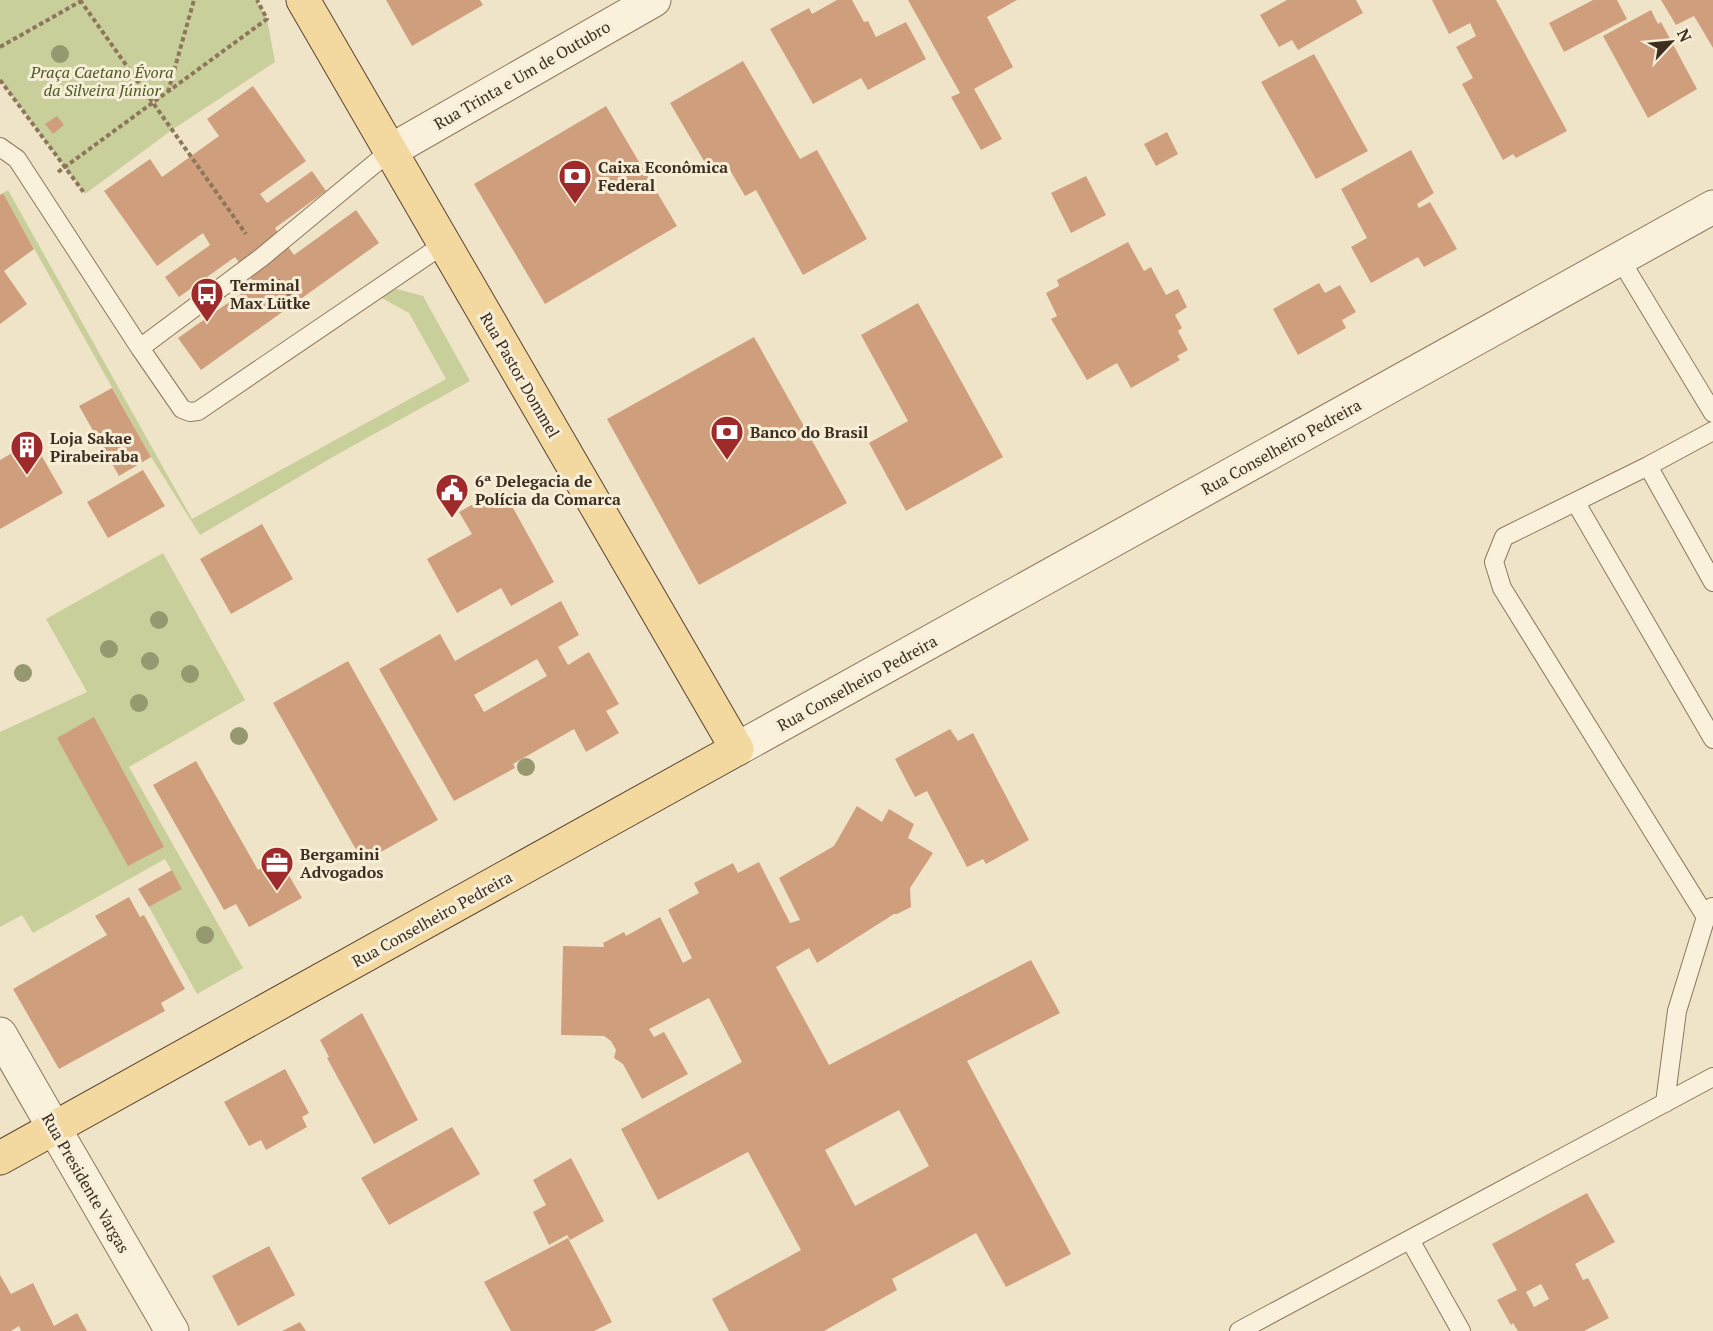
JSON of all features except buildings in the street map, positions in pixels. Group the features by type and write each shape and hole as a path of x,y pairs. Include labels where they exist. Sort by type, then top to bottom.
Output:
{"main road":[{"name":"Rua Pastor Dommel","path":"303,0 737,749"},
{"name":"Rua Conselheiro Pedreira","path":"0,1158 737,749"}],"street":[{"name":"Rua Trinta e Um de Outubro","path":"390,151 654,0"},
{"name":"Rua Conselheiro Pedreira","path":"737,749 1713,207"},
{"name":"Rua Presidente Vargas","path":"0,1034 172,1331"}],"lane":[{"path":"0,147 17,159 140,348 182,409 190,412 198,411 444,244"},
{"path":"140,348 262,257 390,151"},
{"path":"1620,259 1713,413"},
{"path":"1665,1102 1677,1011 1710,911 1502,588 1494,562 1504,537 1576,503 1713,431"},
{"path":"1648,466 1713,582"},
{"path":"1576,503 1713,739"},
{"path":"1239,1331 1713,1077"},
{"path":"1410,1240 1461,1331"}],"path":[{"path":"0,47 81,0 290,296"},
{"path":"167,92 194,0"},
{"path":"65,167 267,19 257,0"},
{"path":"0,80 85,194"}],"green space":[{"name":"Praça Caetano Évora da Silveira Júnior","path":"0,0 257,0 267,19 275,62 172,130 85,194 0,80"},
{"path":"8,190 192,519 446,379 409,313 380,297 397,289 423,296 470,381 338,454 200,535 151,457 3,193"},
{"path":"163,553 245,700 129,767 243,968 197,994 149,907 182,889 165,859 33,933 22,915 0,927 0,732 87,692 46,619"}],"place":[{"name":"Caixa Econômica Federal","path":"575,205"},
{"name":"Terminal Max Lütke","path":"207,323"},
{"name":"Banco do Brasil","path":"727,461"},
{"name":"Loja Sakae Pirabeiraba","path":"27,476"},
{"name":"6ª Delegacia de Polícia da Comarca","path":"452,519"},
{"name":"Bergamini Advogados","path":"277,892"}]}
